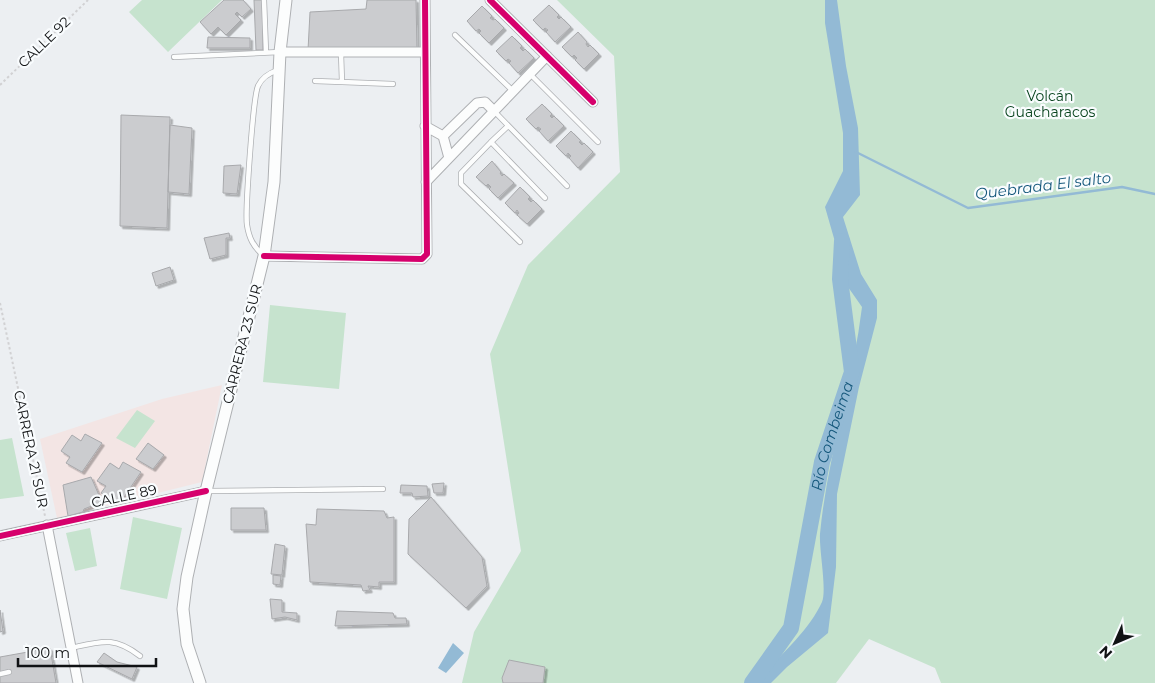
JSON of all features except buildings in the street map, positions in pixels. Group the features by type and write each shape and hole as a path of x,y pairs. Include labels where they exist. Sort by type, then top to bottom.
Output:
{"main road":[{"name":"CARRERA 23 SUR","path":"200,683 187,644 183,609 187,577 206,491 264,256 274,182 280,52 286,0"}],"street":[{"path":"264,256 422,259 427,254 425,0"},
{"path":"490,0 593,102"},
{"path":"280,52 341,54 425,52"},
{"path":"426,182 547,56"},
{"path":"443,136 477,103 485,102 494,111"},
{"path":"425,126 443,136 449,158"},
{"name":"CALLE 89","path":"0,536 206,491"},
{"name":"CARRERA 21 SUR","path":"47,526 78,683"}],"lane":[{"path":"264,0 266,52"},
{"path":"455,35 513,91"},
{"path":"174,57 280,52"},
{"path":"341,54 342,82"},
{"path":"264,256 252,244 246,223 255,98 263,78 269,72 280,69"},
{"path":"530,74 598,142"},
{"path":"315,81 393,84"},
{"path":"494,111 568,186"},
{"path":"508,126 461,173 461,184 520,242"},
{"path":"491,142 545,198"},
{"path":"206,491 383,489"},
{"path":"71,648 106,640 130,648 140,656"},
{"path":"0,674 9,672"}],"shaded area":[{"path":"222,385 202,482 57,518 40,439 162,399"}],"green space":[{"path":"142,0 222,0 168,52 129,12"},
{"name":"Volcán Guacharacos","path":"557,0 1155,0 1155,683 941,683 935,668 869,639 836,683 462,683 474,632 521,551 490,354 528,265 620,172 614,56"},
{"path":"270,305 346,313 339,389 263,382"},
{"path":"137,410 155,421 135,448 116,438"},
{"path":"12,438 24,496 0,499 0,440"},
{"path":"133,517 182,528 167,599 120,589"},
{"path":"90,528 97,566 75,571 66,533"}],"water":[{"path":"825,0 837,0 846,66 858,128 860,195 843,217 861,274 877,300 877,318 859,387 837,494 836,567 828,633 771,683 754,683 801,634 822,602 824,589 820,534 823,505 853,364 862,307 848,287 825,207 843,171 843,133 825,23"},
{"path":"453,643 464,653 446,673 438,668"}],"waterway":[{"name":"Quebrada El salto","path":"856,152 968,208 1122,187 1155,194"},
{"name":"Río Combeima","path":"752,683 791,628 822,462 852,372 840,279 842,241"}],"cycle path":[{"path":"264,256 422,259 427,254 425,0"},
{"path":"490,0 593,102"},
{"path":"0,536 206,491"}]}
